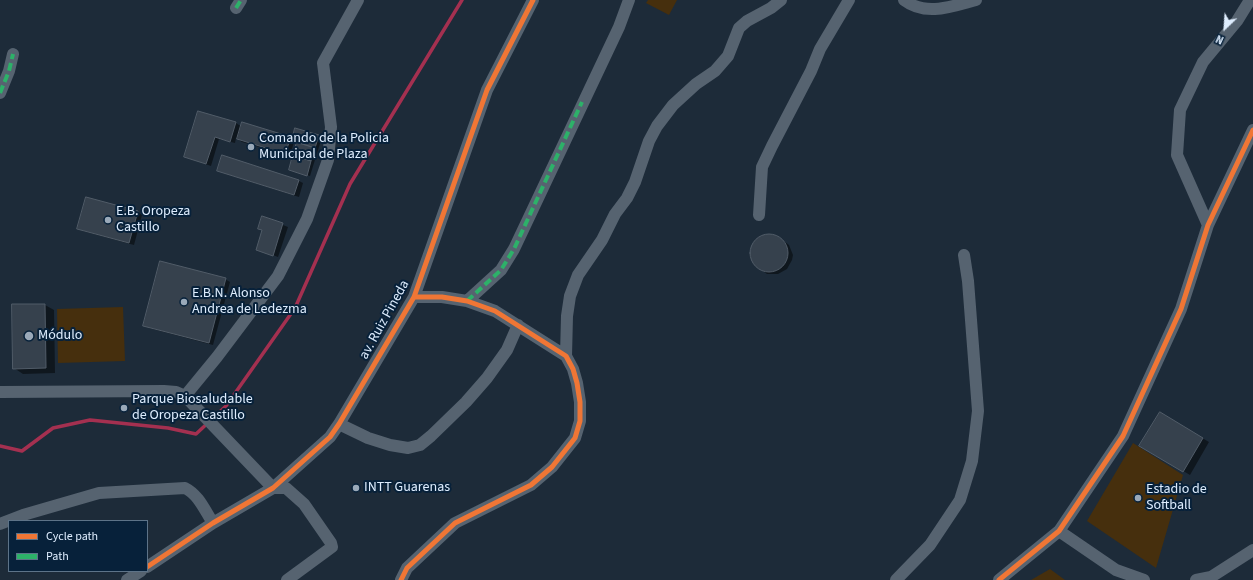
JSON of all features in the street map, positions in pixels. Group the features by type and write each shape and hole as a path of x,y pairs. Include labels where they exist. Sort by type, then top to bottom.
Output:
{"street":[{"path":"184,396 217,357 278,276 307,218 328,160 331,127 324,63 358,0"},
{"name":"av. Ruiz Pineda","path":"148,566 213,523 273,488 330,437 339,424 414,297 486,90 533,0"},
{"path":"467,301 501,270 514,249 619,27 629,0"},
{"path":"566,356 567,316 570,296 578,275 602,240 615,214 635,182 649,141 657,126 673,105 696,84 715,71 728,56 739,28 747,21 771,8 781,0"},
{"path":"760,215 762,168 811,71 820,49 849,0"},
{"path":"904,0 921,8 931,10 976,0"},
{"path":"1208,225 1176,155 1180,110 1203,62 1237,21 1250,0"},
{"path":"0,93 9,71 13,54"},
{"path":"998,580 1059,531 1123,436 1181,309 1208,225 1253,130"},
{"path":"896,580 930,545 960,500 972,461 978,411 968,281 964,255"},
{"path":"401,580 407,568 455,523 531,485 552,467 575,438 580,420 580,402 573,368 566,356 495,311 467,301 442,297 414,297"},
{"path":"339,424 368,438 390,445 408,448 420,445 461,407 487,378 507,350 518,325"},
{"path":"0,392 164,391 176,392 184,396 273,488 283,487 289,489 304,504 332,545 332,547 287,580"},
{"path":"10,520 99,493 185,488 197,497 213,523"},
{"path":"1059,531 1116,570 1144,580"},
{"path":"1196,580 1211,578 1253,550"},
{"path":"127,580 139,572"}],"shaded area":[{"path":"648,0 677,0 669,15 646,3"},
{"path":"123,307 125,361 58,363 57,309"},
{"name":"Estadio de Softball","path":"1133,443 1183,475 1156,568 1087,521"},
{"path":"1050,569 1065,580 1031,580"}],"building":[{"path":"198,111 236,122 230,142 215,137 206,164 184,157"},
{"path":"242,122 291,137 285,154 237,139"},
{"path":"295,128 319,135 315,148 292,141"},
{"path":"297,142 315,148 311,161 293,155"},
{"path":"222,155 299,180 294,195 217,171"},
{"path":"293,155 311,161 307,176 289,170"},
{"name":"E.B. Oropeza Castillo","path":"86,197 138,211 129,243 77,229"},
{"path":"262,216 283,223 273,256 256,250 262,230 258,229"},
{"path":"765,234 773,234 783,239 787,246 787,260 783,267 773,272 765,272 755,267 753,264 750,257 750,249 755,239 758,237"},
{"name":"E.B.N. Alonso Andrea de Ledezma","path":"160,261 226,278 209,343 143,326"},
{"name":"Módulo","path":"12,304 45,304 46,368 13,369"},
{"path":"1160,412 1203,438 1183,472 1139,446"}],"waterway":[{"path":"0,446 22,451 53,428 90,420 168,428 196,434 226,406 295,308 350,184 462,0"}],"marked path":[{"path":"236,8 241,0"},
{"path":"0,93 9,71 13,54"},
{"path":"467,301 501,270 514,249 582,102"}],"cycle path":[{"path":"148,566 213,523 273,488 330,437 339,424 414,297 487,90 533,0"},
{"path":"999,580 1059,531 1123,436 1181,309 1208,225 1253,130"},
{"path":"401,580 407,568 455,523 531,485 552,467 575,438 580,421 580,402 577,383 573,369 566,356 495,311 467,301 442,297 414,297"}],"place":[{"name":"Comando de la Policia Municipal de Plaza","path":"251,147"},
{"name":"E.B. Oropeza Castillo","path":"108,220"},
{"name":"E.B.N. Alonso Andrea de Ledezma","path":"184,302"},
{"name":"Módulo","path":"29,336"},
{"name":"Parque Biosaludable de Oropeza Castillo","path":"124,408"},
{"name":"INTT Guarenas","path":"356,488"},
{"name":"Estadio de Softball","path":"1138,498"}]}
